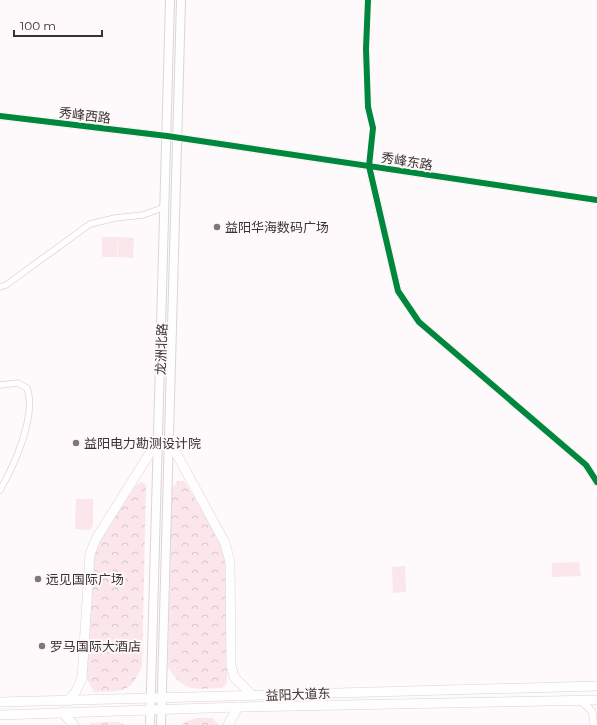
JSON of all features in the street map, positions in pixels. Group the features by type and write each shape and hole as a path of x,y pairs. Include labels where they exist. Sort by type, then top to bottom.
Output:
{"main road":[{"name":"龙洲北路","path":"150,725 170,0"},
{"name":"龙洲北路","path":"161,725 176,137 181,0"},
{"path":"68,700 76,691 82,678 90,554 96,539 158,440"},
{"path":"169,440 225,544 230,562 231,665 234,677 252,695"},
{"name":"益阳大道东","path":"0,702 597,686"},
{"path":"0,715 238,707 597,700"},
{"path":"228,725 238,707"},
{"path":"62,712 74,725"}],"street":[{"path":"368,0 366,49 368,107 373,128 369,166 398,291 420,322 586,465 597,482"},
{"name":"秀峰西路","path":"0,116 167,136"},
{"name":"秀峰东路","path":"167,136 597,200"},
{"path":"0,287 6,285 90,224 115,218 143,215 165,207"},
{"path":"0,385 18,383 27,388 30,396 24,436 10,472 0,490"},
{"path":"580,700 592,711 595,725"},
{"path":"595,725 597,720"}],"green space":[{"path":"102,237 118,237 117,257 102,257"},
{"path":"118,237 134,238 133,258 118,257"},
{"path":"178,481 184,481 224,545 227,560 227,683 222,688 191,688 179,681 168,667 172,488"},
{"path":"142,482 146,485 142,666 134,682 124,689 118,691 94,692 87,679 93,553 100,538 137,484"},
{"path":"76,499 93,499 93,525 90,530 75,529"},
{"path":"579,562 581,576 552,577 552,563"},
{"path":"405,566 406,592 393,593 392,567"},
{"path":"196,718 212,718 219,725 182,725 185,722"},
{"path":"118,722 125,725 89,725 91,723"}],"cycle path":[{"path":"368,0 366,49 368,107 373,128 369,166 398,291 419,322 586,465 597,482"},
{"path":"0,116 167,136 597,200"}],"place":[{"name":"益阳华海数码广场","path":"217,227"},
{"name":"益阳电力勘测设计院","path":"76,443"},
{"name":"远见国际广场","path":"38,579"},
{"name":"罗马国际大酒店","path":"42,646"}]}
